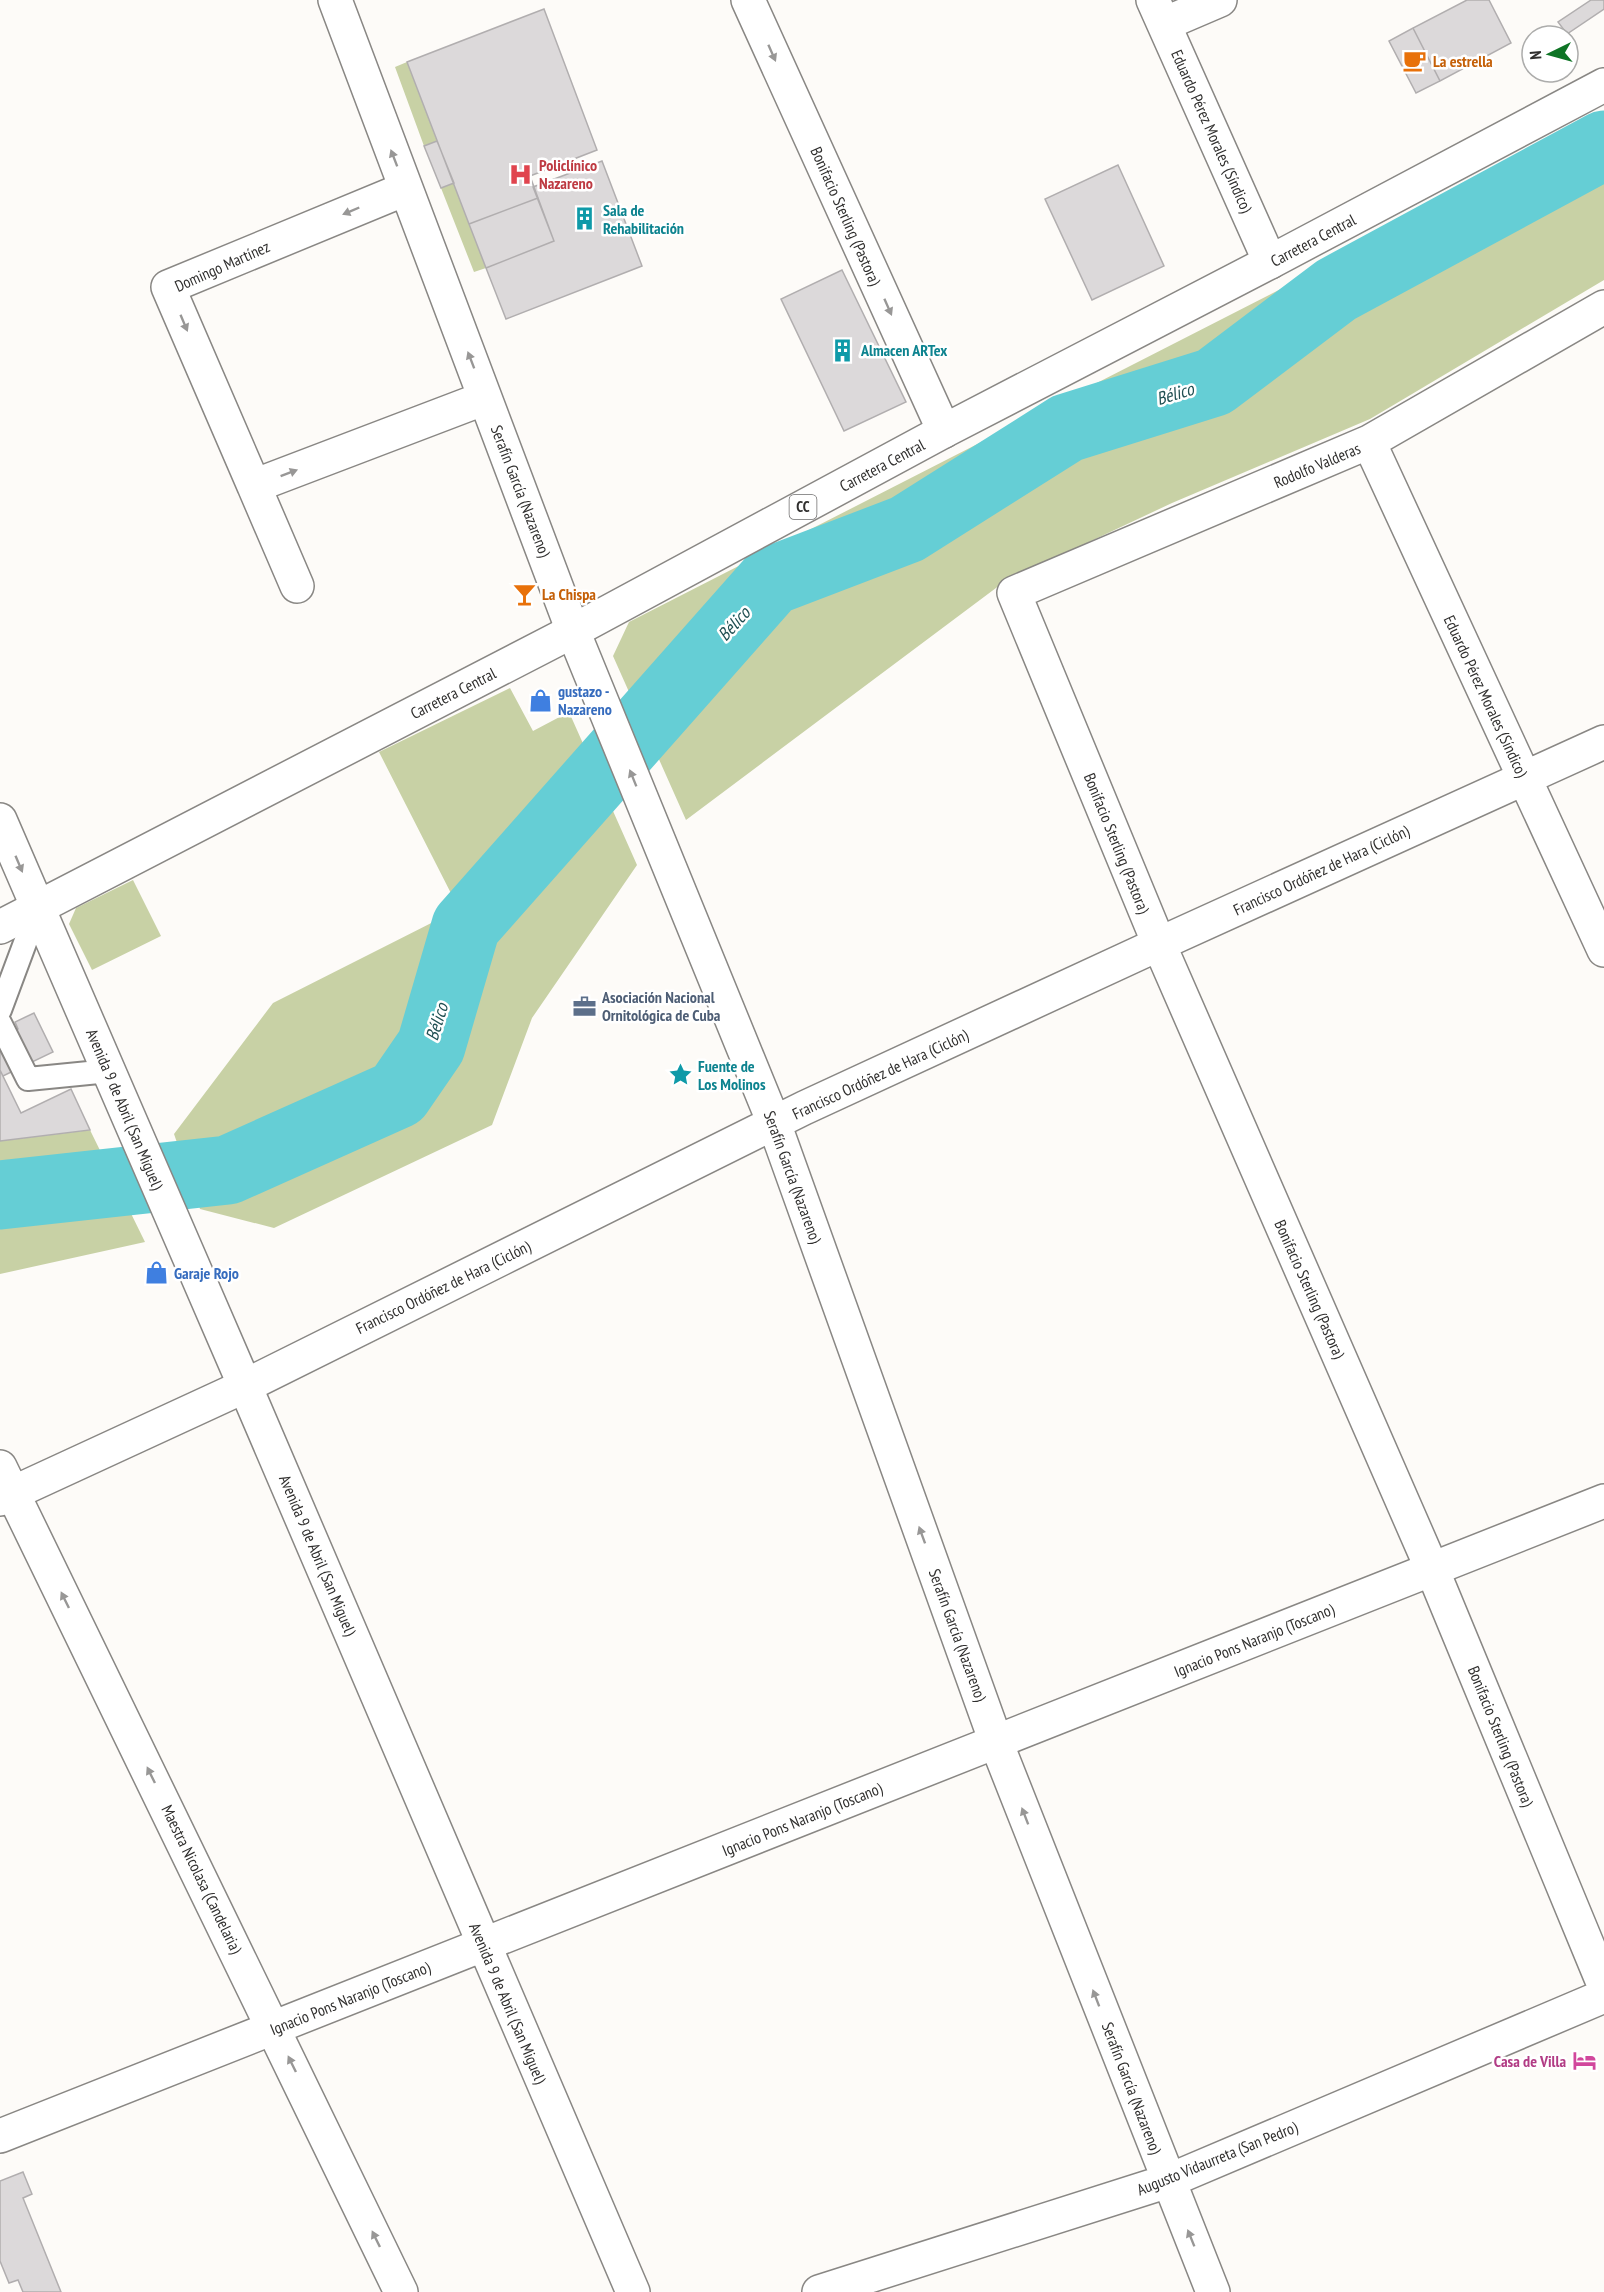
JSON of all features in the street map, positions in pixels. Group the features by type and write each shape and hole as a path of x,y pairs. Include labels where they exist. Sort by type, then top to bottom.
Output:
{"street":[{"name":"Serafín García (Nazareno)","path":"335,0 573,631 774,1123 996,1742 1213,2292"},
{"name":"Bonifacio Sterling (Pastora)","path":"748,0 944,431"},
{"path":"1158,12 1220,0"},
{"name":"Eduardo Pérez Morales (Síndico)","path":"1158,12 1270,262"},
{"name":"Carretera Central","path":"0,927 573,631 944,431 1604,85"},
{"name":"Domingo Martínez","path":"297,586 168,287 405,189"},
{"name":"Rodolfo Valderas","path":"1014,593 1369,442 1604,307"},
{"path":"254,486 485,398"},
{"name":"Eduardo Pérez Morales (Síndico)","path":"1369,442 1604,950"},
{"name":"Bonifacio Sterling (Pastora)","path":"1014,593 1159,944 1432,1569 1604,1985"},
{"name":"Francisco Ordóñez de Hara (Ciclón)","path":"4,1486 245,1386 774,1123 1159,944 1604,742"},
{"name":"Avenida 9 de Abril (San Miguel)","path":"0,820 633,2292"},
{"name":"Maestra Nicolasa (Candelaria)","path":"4,1486 274,2028 401,2292"},
{"name":"Ignacio Pons Naranjo (Toscano)","path":"0,2136 1604,1502"},
{"name":"Augusto Vidaurreta (San Pedro)","path":"819,2292 1168,2181 1604,1996"}],"lane":[{"path":"0,1010 38,908"},
{"path":"0,1023 27,1078 109,1071"}],"green space":[{"path":"407,62 437,141 424,146 395,67"},
{"path":"1604,121 1604,280 1370,419 1172,503 1004,582 686,820 613,656 629,622 1596,128"},
{"path":"454,183 486,268 474,272 441,188"},
{"path":"510,688 533,731 569,712 637,865 532,1018 492,1125 274,1228 200,1209 174,1134 273,1003 459,909 379,752"},
{"path":"133,880 161,936 92,970 69,924 76,908"},
{"path":"90,1130 145,1242 0,1274 0,1141"}],"building":[{"path":"1467,0 1489,0 1511,43 1440,81 1413,28"},
{"path":"1591,0 1604,0 1604,9 1580,25 1558,22"},
{"path":"544,9 597,150 530,176 538,198 469,224 407,62"},
{"name":"La estrella","path":"1413,28 1440,81 1416,93 1389,41"},
{"path":"437,141 454,183 441,188 424,146"},
{"name":"Sala de Rehabilitación","path":"602,161 642,266 506,319 486,268 554,241 533,187"},
{"path":"1118,165 1164,266 1092,300 1045,199"},
{"path":"538,198 554,241 486,268 469,224"},
{"name":"Almacen ARTex","path":"842,270 906,402 844,431 781,299"},
{"path":"34,1013 53,1052 3,1076 0,1070 0,1038 18,1029 15,1022"},
{"path":"0,1070 21,1113 71,1089 90,1130 0,1141"},
{"path":"23,2172 32,2194 23,2198 61,2292 23,2292 18,2280 9,2283 0,2261 0,2181"}],"waterway":[{"name":"Bélico","path":"0,1195 228,1170 398,1094 431,1046 466,926 771,581 907,529 1067,428 1214,382 1336,290 1604,145"}],"place":[{"name":"La estrella","path":"1415,61"},
{"name":"Policlínico Nazareno","path":"521,174"},
{"name":"Sala de Rehabilitación","path":"585,219"},
{"name":"Almacen ARTex","path":"843,350"},
{"name":"La Chispa","path":"524,594"},
{"name":"gustazo - Nazareno","path":"540,700"},
{"name":"Asociación Nacional Ornitológica de Cuba","path":"584,1006"},
{"name":"Fuente de Los Molinos","path":"680,1075"},
{"name":"Garaje Rojo","path":"156,1273"},
{"name":"Casa de Villa","path":"1584,2061"}]}
